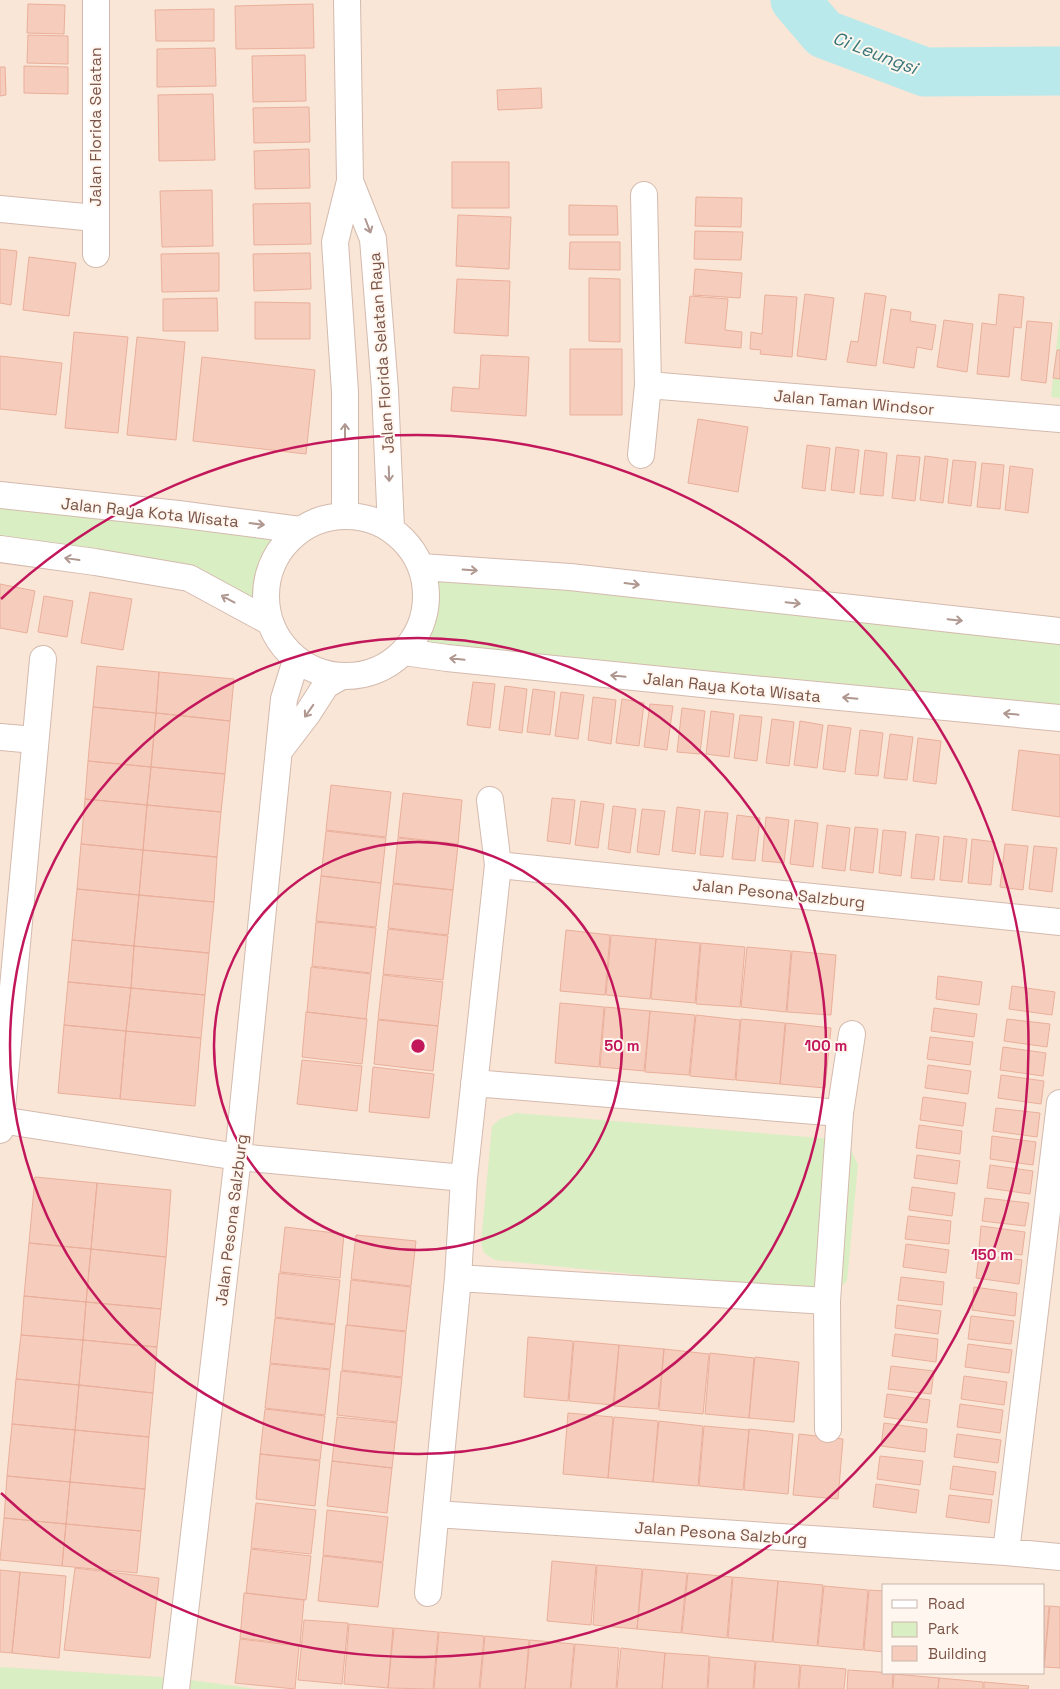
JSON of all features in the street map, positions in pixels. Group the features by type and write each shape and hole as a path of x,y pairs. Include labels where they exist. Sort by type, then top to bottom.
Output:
{"street":[{"name":"Jalan Florida Selatan","path":"96,0 96,254"},
{"name":"Jalan Florida Selatan Raya","path":"345,515 344,392 335,242 350,180 347,0"},
{"name":"Jalan Florida Selatan Raya","path":"350,180 373,238 385,390 391,529"},
{"path":"641,455 648,385 644,195"},
{"path":"0,210 95,218"},
{"name":"Jalan Taman Windsor","path":"648,385 1060,419"},
{"name":"Jalan Raya Kota Wisata","path":"0,495 178,514 300,530"},
{"path":"345,515 369,519 391,529 409,546 421,567 426,589 425,612 417,633 404,652 386,666 364,674 342,676 319,672 299,661 282,644 270,622 266,597 270,571 282,548 300,530 321,519 345,515"},
{"path":"0,549 95,562 189,578 270,622"},
{"path":"421,567 570,578 1060,631"},
{"name":"Jalan Raya Kota Wisata","path":"404,652 732,687 1060,718"},
{"path":"43,659 35,740 8,940 1,1125 238,1157 464,1178"},
{"name":"Jalan Pesona Salzburg","path":"176,1689 238,1157 284,698 292,670 299,661"},
{"path":"279,751 308,713 326,685 342,676"},
{"path":"0,737 35,740"},
{"path":"428,1593 458,1278 464,1178 498,865 490,800"},
{"name":"Jalan Pesona Salzburg","path":"498,865 1060,922"},
{"path":"828,1430 827,1301 840,1113 852,1034"},
{"path":"474,1083 840,1113"},
{"path":"1006,1552 1060,1103"},
{"path":"458,1278 827,1301"},
{"name":"Jalan Pesona Salzburg","path":"436,1514 1060,1557"}],"shaded area":[{"path":"0,0 1060,0 1060,1689 0,1689"}],"green space":[{"path":"1060,313 1060,398 1051,397"},
{"path":"0,497 300,530 282,548 270,571 266,597 270,622 189,578 0,550"},
{"path":"421,567 1060,631 1060,718 404,652 417,631 424,612 425,592"},
{"path":"516,1113 833,1139 850,1148 858,1165 847,1281 838,1289 817,1293 495,1260 484,1253 481,1242 492,1126 500,1119"},
{"path":"0,1667 176,1678 256,1689 0,1689"}],"building":[{"path":"28,4 65,5 64,34 27,33"},
{"path":"313,4 314,48 236,49 235,6"},
{"path":"214,9 214,41 156,41 155,10"},
{"path":"28,35 68,36 68,64 27,63"},
{"path":"215,48 216,86 157,87 157,49"},
{"path":"305,55 306,101 253,102 252,56"},
{"path":"24,66 68,67 68,94 24,93"},
{"path":"0,67 5,67 6,95 0,96"},
{"path":"541,88 542,108 498,110 497,90"},
{"path":"213,94 215,160 159,161 158,95"},
{"path":"309,107 310,142 254,143 253,108"},
{"path":"309,149 310,188 255,189 254,151"},
{"path":"452,162 509,162 509,208 452,208"},
{"path":"212,190 213,246 162,247 160,191"},
{"path":"696,197 742,198 741,227 695,226"},
{"path":"310,203 311,244 254,245 253,204"},
{"path":"569,205 617,206 618,235 569,235"},
{"path":"458,215 511,217 509,269 456,266"},
{"path":"695,231 743,232 741,260 694,259"},
{"path":"570,242 620,242 620,270 569,269"},
{"path":"0,249 17,251 11,305 0,303"},
{"path":"219,253 219,291 162,292 161,254"},
{"path":"310,253 311,289 254,291 253,254"},
{"path":"29,257 76,263 69,316 23,310"},
{"path":"695,269 742,273 740,298 693,295"},
{"path":"589,278 620,279 620,342 589,341"},
{"path":"457,279 510,281 508,336 454,333"},
{"path":"865,293 886,296 876,366 847,362 851,341 858,342"},
{"path":"805,294 834,298 826,360 797,356"},
{"path":"999,294 1024,297 1021,328 1014,327 1009,377 977,374 982,323 996,325"},
{"path":"765,295 797,297 792,357 760,354 761,350 750,349 751,332 762,334"},
{"path":"690,296 728,299 725,330 742,332 741,348 685,343"},
{"path":"217,298 218,331 163,331 163,299"},
{"path":"255,302 310,303 310,339 255,339"},
{"path":"891,309 911,312 910,321 936,325 932,350 917,347 914,368 883,363"},
{"path":"944,320 973,324 967,372 937,367"},
{"path":"1027,321 1052,323 1046,383 1021,380"},
{"path":"74,332 128,337 118,433 65,428"},
{"path":"137,337 185,342 176,440 127,435"},
{"path":"570,349 622,349 622,415 570,415"},
{"path":"1057,350 1060,350 1060,379 1053,378"},
{"path":"481,355 529,357 526,416 451,411 453,387 479,389"},
{"path":"0,356 62,363 56,415 0,409"},
{"path":"202,357 315,370 306,454 193,441"},
{"path":"698,419 748,427 738,492 688,483"},
{"path":"807,445 830,448 825,491 802,488"},
{"path":"836,447 859,450 854,493 831,490"},
{"path":"865,450 887,453 883,496 860,494"},
{"path":"897,455 920,457 915,501 892,498"},
{"path":"925,456 948,459 943,503 920,500"},
{"path":"953,460 976,462 971,506 948,503"},
{"path":"982,463 1004,465 1000,509 977,507"},
{"path":"1010,466 1033,469 1028,513 1005,510"},
{"path":"0,584 35,591 27,633 0,628"},
{"path":"90,592 132,599 123,650 81,643"},
{"path":"44,596 73,601 67,637 38,632"},
{"path":"97,666 159,672 156,713 93,707"},
{"path":"159,672 234,679 230,721 156,713"},
{"path":"473,682 495,684 490,728 467,725"},
{"path":"505,686 527,689 522,733 499,730"},
{"path":"533,689 555,692 550,735 527,732"},
{"path":"561,692 584,695 578,739 555,736"},
{"path":"593,697 616,700 611,744 588,740"},
{"path":"622,699 644,703 639,746 616,743"},
{"path":"650,704 673,706 667,750 644,747"},
{"path":"93,707 156,713 151,767 88,761"},
{"path":"682,708 705,711 700,754 677,752"},
{"path":"711,711 734,714 729,757 706,754"},
{"path":"156,713 230,721 225,774 151,767"},
{"path":"740,715 762,717 757,761 734,758"},
{"path":"772,719 794,722 789,766 766,763"},
{"path":"800,721 823,725 817,768 794,765"},
{"path":"828,725 851,728 845,772 823,769"},
{"path":"860,730 883,733 878,776 855,774"},
{"path":"890,734 913,737 907,780 884,778"},
{"path":"918,738 941,741 936,784 913,781"},
{"path":"1019,750 1060,755 1060,817 1012,810"},
{"path":"88,761 151,767 147,805 85,799"},
{"path":"151,767 225,774 221,812 147,805"},
{"path":"331,785 391,792 386,837 326,830"},
{"path":"403,793 462,800 458,844 398,837"},
{"path":"552,798 575,800 570,844 547,841"},
{"path":"85,799 147,805 143,850 81,844"},
{"path":"581,801 604,804 598,848 575,845"},
{"path":"147,805 221,812 217,857 143,850"},
{"path":"613,806 636,809 630,853 608,849"},
{"path":"677,807 700,810 695,854 672,851"},
{"path":"642,809 665,811 659,855 637,852"},
{"path":"705,811 728,813 723,857 700,855"},
{"path":"737,815 760,818 755,861 732,859"},
{"path":"766,817 789,820 784,863 762,861"},
{"path":"795,820 818,823 813,867 790,864"},
{"path":"827,825 850,828 845,871 822,868"},
{"path":"855,827 878,829 873,873 850,870"},
{"path":"883,830 906,832 901,876 879,873"},
{"path":"326,831 386,838 381,883 321,876"},
{"path":"916,834 939,837 934,880 911,878"},
{"path":"944,836 967,839 962,882 940,880"},
{"path":"398,838 458,845 453,890 393,883"},
{"path":"972,839 995,842 991,885 968,883"},
{"path":"81,844 143,850 139,895 77,889"},
{"path":"1005,844 1028,846 1023,890 1000,887"},
{"path":"1034,846 1057,848 1052,892 1029,889"},
{"path":"143,850 217,857 214,902 139,895"},
{"path":"321,876 381,883 376,927 316,921"},
{"path":"393,884 453,890 448,935 388,928"},
{"path":"77,889 139,895 134,946 72,940"},
{"path":"139,895 214,902 209,953 134,946"},
{"path":"316,922 376,928 371,973 312,966"},
{"path":"388,929 448,936 443,980 383,974"},
{"path":"566,930 610,935 605,995 560,991"},
{"path":"611,935 656,939 650,999 606,995"},
{"path":"656,939 700,943 695,1003 651,999"},
{"path":"72,940 134,946 131,988 68,982"},
{"path":"701,943 745,947 740,1007 696,1004"},
{"path":"134,946 209,953 205,995 131,988"},
{"path":"747,947 791,951 786,1012 741,1007"},
{"path":"792,951 836,955 831,1015 787,1012"},
{"path":"311,967 371,974 366,1019 307,1012"},
{"path":"383,975 443,982 438,1026 378,1019"},
{"path":"938,976 982,982 979,1005 936,999"},
{"path":"68,982 131,988 126,1031 64,1025"},
{"path":"1012,986 1055,992 1052,1015 1009,1009"},
{"path":"131,988 205,995 201,1038 126,1031"},
{"path":"560,1003 604,1007 599,1067 555,1063"},
{"path":"605,1007 650,1011 644,1071 600,1067"},
{"path":"934,1008 977,1014 974,1037 931,1031"},
{"path":"650,1011 695,1015 689,1075 645,1072"},
{"path":"306,1012 367,1019 362,1064 302,1057"},
{"path":"696,1015 740,1020 735,1080 690,1076"},
{"path":"741,1019 785,1023 780,1084 736,1080"},
{"path":"1007,1019 1050,1024 1047,1047 1004,1041"},
{"path":"378,1020 438,1026 433,1071 374,1064"},
{"path":"786,1023 831,1028 825,1088 780,1084"},
{"path":"64,1025 126,1031 120,1099 58,1093"},
{"path":"126,1031 201,1038 195,1106 120,1099"},
{"path":"930,1037 973,1042 970,1065 927,1059"},
{"path":"1003,1047 1046,1053 1043,1076 1000,1070"},
{"path":"302,1060 362,1066 357,1111 297,1104"},
{"path":"928,1065 971,1071 968,1094 925,1088"},
{"path":"373,1067 434,1074 429,1118 369,1112"},
{"path":"1001,1075 1044,1081 1041,1104 998,1098"},
{"path":"923,1097 966,1103 963,1126 920,1120"},
{"path":"996,1108 1040,1113 1037,1137 993,1131"},
{"path":"919,1125 962,1131 960,1154 916,1148"},
{"path":"992,1136 1036,1142 1033,1165 990,1159"},
{"path":"917,1155 960,1161 957,1184 914,1178"},
{"path":"990,1165 1033,1171 1030,1194 987,1188"},
{"path":"35,1177 97,1183 91,1249 29,1243"},
{"path":"97,1183 171,1190 166,1257 91,1249"},
{"path":"912,1187 955,1193 952,1216 909,1210"},
{"path":"985,1198 1029,1203 1025,1226 982,1221"},
{"path":"908,1216 951,1221 949,1244 905,1239"},
{"path":"981,1226 1025,1232 1022,1255 979,1249"},
{"path":"285,1227 344,1234 340,1278 280,1272"},
{"path":"356,1235 416,1241 411,1286 351,1279"},
{"path":"29,1243 91,1249 86,1302 24,1296"},
{"path":"906,1244 949,1250 946,1273 903,1267"},
{"path":"91,1249 166,1257 161,1309 86,1302"},
{"path":"979,1255 1022,1260 1019,1284 976,1278"},
{"path":"279,1273 340,1280 335,1324 275,1317"},
{"path":"901,1277 944,1282 942,1305 898,1300"},
{"path":"351,1280 411,1287 406,1331 347,1325"},
{"path":"974,1287 1017,1293 1015,1316 972,1310"},
{"path":"24,1296 86,1302 83,1340 21,1335"},
{"path":"86,1302 161,1309 157,1347 83,1340"},
{"path":"897,1305 941,1311 938,1334 895,1328"},
{"path":"971,1316 1014,1321 1011,1344 968,1339"},
{"path":"275,1318 335,1325 330,1369 270,1363"},
{"path":"346,1325 406,1332 402,1377 342,1370"},
{"path":"895,1334 938,1339 936,1362 892,1356"},
{"path":"21,1335 83,1340 79,1385 16,1379"},
{"path":"528,1337 573,1341 568,1401 524,1397"},
{"path":"83,1340 157,1347 153,1393 79,1385"},
{"path":"574,1341 619,1345 613,1405 569,1401"},
{"path":"968,1344 1012,1350 1009,1373 965,1367"},
{"path":"619,1345 664,1349 658,1409 614,1406"},
{"path":"664,1349 709,1354 703,1414 659,1410"},
{"path":"710,1353 754,1358 749,1418 705,1414"},
{"path":"755,1357 799,1362 794,1422 749,1418"},
{"path":"270,1364 330,1370 325,1415 265,1408"},
{"path":"891,1366 934,1371 931,1394 888,1389"},
{"path":"341,1371 402,1378 397,1422 337,1415"},
{"path":"964,1376 1007,1382 1004,1405 961,1399"},
{"path":"16,1379 79,1385 75,1430 12,1424"},
{"path":"79,1385 153,1393 149,1437 75,1430"},
{"path":"887,1394 930,1400 927,1423 884,1417"},
{"path":"960,1404 1003,1410 1000,1433 957,1427"},
{"path":"265,1409 325,1416 320,1460 260,1454"},
{"path":"568,1413 613,1417 608,1478 563,1474"},
{"path":"337,1417 397,1423 392,1468 332,1461"},
{"path":"614,1417 658,1421 653,1482 608,1478"},
{"path":"659,1421 703,1426 698,1486 653,1482"},
{"path":"884,1423 927,1429 925,1452 881,1446"},
{"path":"12,1424 75,1430 70,1482 7,1476"},
{"path":"704,1426 749,1430 743,1490 699,1486"},
{"path":"749,1429 793,1434 788,1494 744,1490"},
{"path":"75,1430 149,1437 145,1489 70,1482"},
{"path":"799,1434 843,1439 838,1499 793,1495"},
{"path":"957,1434 1001,1440 998,1463 954,1457"},
{"path":"260,1454 320,1461 315,1506 256,1499"},
{"path":"880,1456 923,1461 920,1485 877,1479"},
{"path":"332,1461 392,1468 387,1513 327,1506"},
{"path":"953,1466 996,1472 993,1495 950,1489"},
{"path":"7,1476 70,1482 66,1524 4,1518"},
{"path":"70,1482 145,1489 141,1531 66,1524"},
{"path":"876,1484 919,1490 916,1513 873,1507"},
{"path":"949,1495 992,1500 989,1523 946,1517"},
{"path":"256,1503 316,1510 311,1554 251,1548"},
{"path":"327,1510 388,1517 383,1562 323,1555"},
{"path":"4,1518 66,1524 62,1566 0,1560"},
{"path":"66,1524 141,1531 137,1573 62,1566"},
{"path":"251,1549 311,1556 306,1600 246,1593"},
{"path":"323,1556 383,1563 378,1607 318,1601"},
{"path":"552,1561 596,1565 591,1625 547,1621"},
{"path":"597,1565 642,1569 637,1629 593,1625"},
{"path":"75,1568 159,1578 150,1658 64,1650"},
{"path":"643,1569 687,1573 681,1633 637,1629"},
{"path":"0,1570 20,1572 12,1653 0,1652"},
{"path":"20,1572 66,1576 59,1658 12,1653"},
{"path":"688,1573 732,1577 727,1638 682,1633"},
{"path":"733,1577 778,1581 772,1642 728,1638"},
{"path":"778,1581 823,1585 817,1646 773,1642"},
{"path":"824,1586 868,1590 863,1650 818,1646"},
{"path":"869,1590 882,1591 882,1652 864,1650"},
{"path":"244,1593 304,1600 300,1645 240,1638"},
{"path":"1045,1606 1049,1606 1045,1655"},
{"path":"1050,1606 1060,1607 1060,1668 1045,1667"},
{"path":"304,1620 348,1623 342,1684 298,1680"},
{"path":"349,1624 393,1628 388,1688 344,1684"},
{"path":"394,1628 438,1632 433,1689 388,1688"},
{"path":"439,1632 484,1636 479,1689 434,1689"},
{"path":"485,1636 529,1640 525,1689 480,1689"},
{"path":"240,1639 299,1646 295,1689 235,1683"},
{"path":"530,1640 574,1644 570,1689 525,1689"},
{"path":"575,1644 619,1648 616,1689 571,1689"},
{"path":"621,1648 665,1653 662,1689 617,1689"},
{"path":"665,1653 709,1656 707,1689 662,1689"},
{"path":"710,1657 755,1661 753,1689 708,1689"},
{"path":"756,1661 800,1665 798,1689 754,1689"},
{"path":"801,1665 846,1669 844,1689 799,1689"},
{"path":"848,1670 893,1674 892,1689 847,1689"},
{"path":"894,1674 939,1678 938,1689 893,1689"},
{"path":"939,1678 983,1682 983,1689 938,1689"},
{"path":"984,1682 1029,1686 1028,1689 984,1689"}],"waterway":[{"name":"Ci Leungsi","path":"795,0 824,34 925,72 1060,71"}]}
